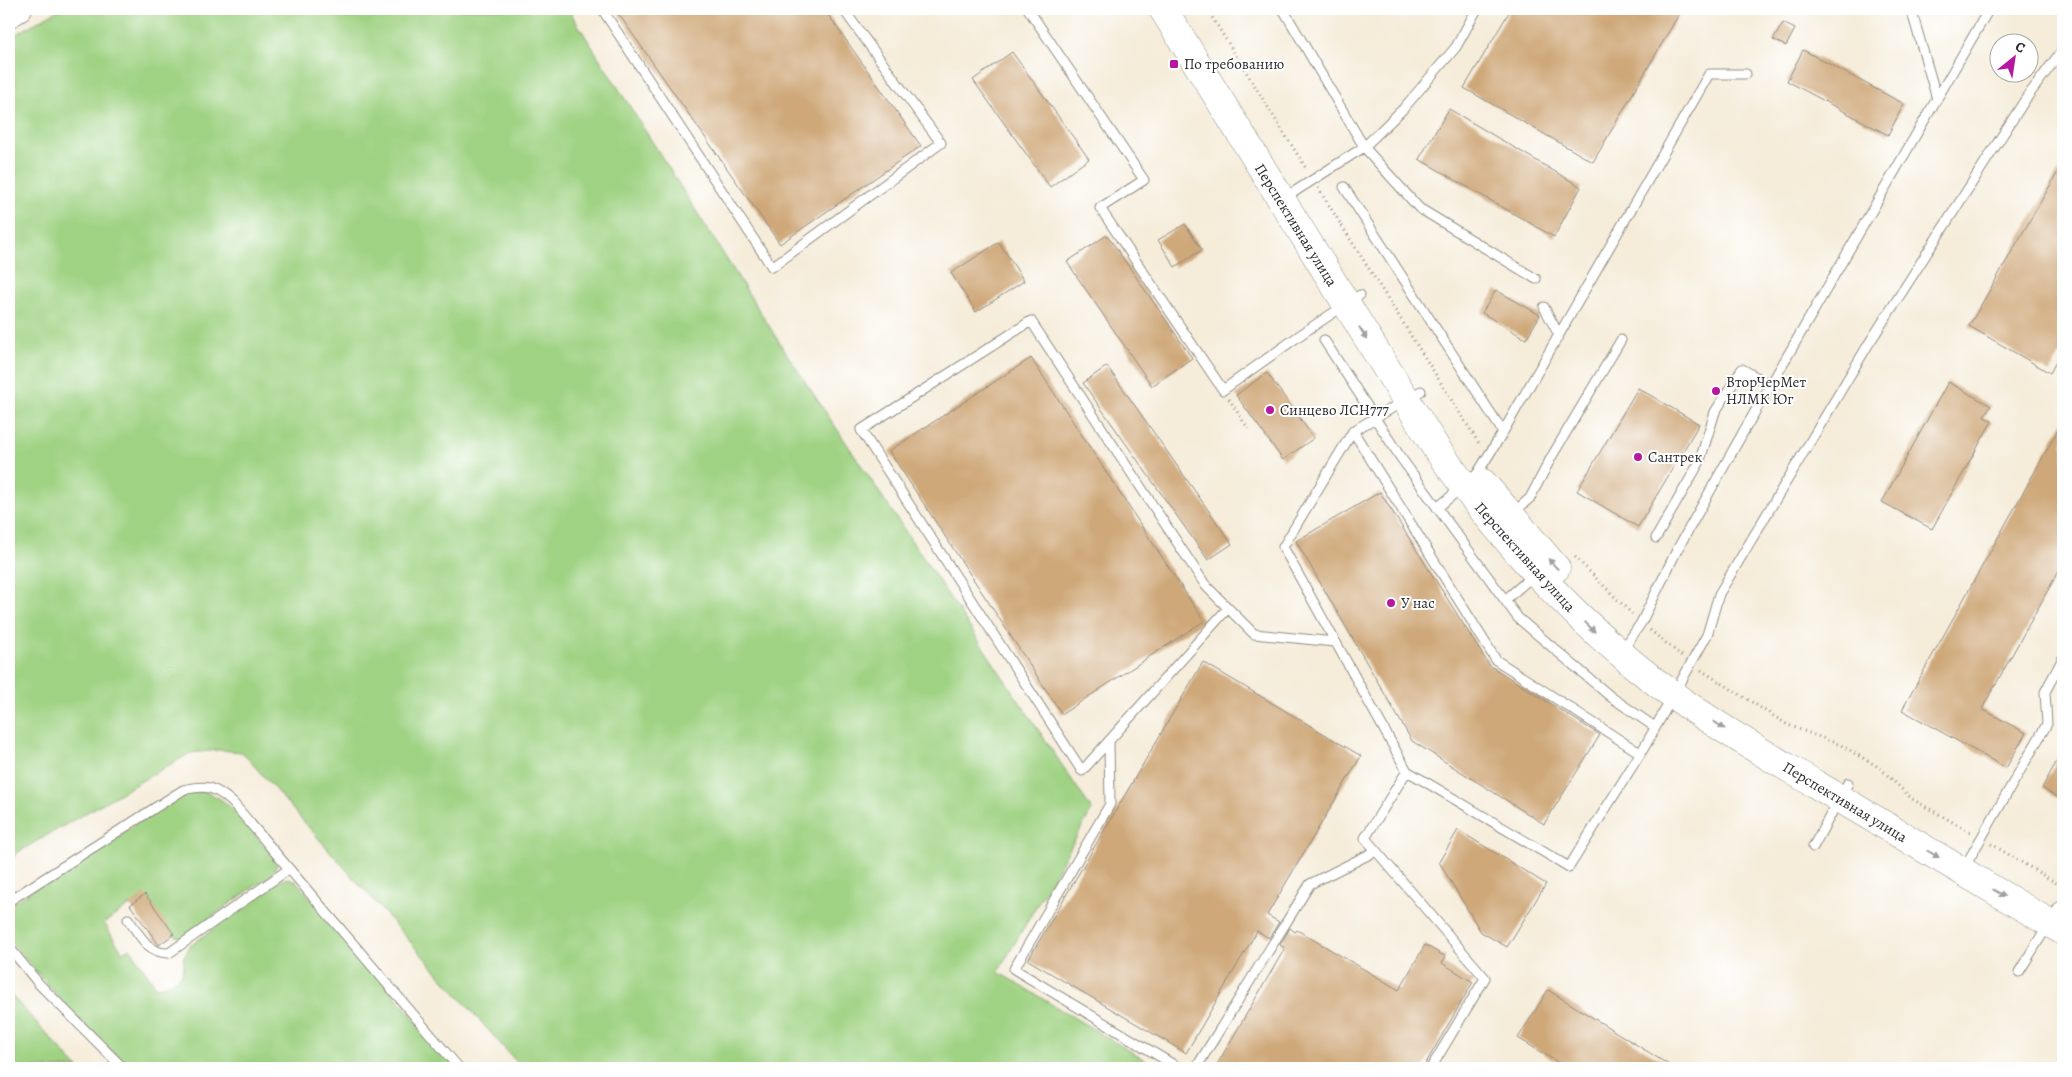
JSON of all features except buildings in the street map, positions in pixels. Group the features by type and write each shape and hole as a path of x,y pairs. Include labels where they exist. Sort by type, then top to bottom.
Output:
{"main road":[{"path":"9,15 19,9"},
{"name":"Перспективная улица","path":"1163,9 1297,191"},
{"name":"Перспективная улица","path":"1183,9 1297,191 1353,300 1413,396 1450,438 1476,472 1504,522 1536,572 1564,602 1631,638"},
{"name":"Перспективная улица","path":"1504,522 1631,638 1682,679 1844,791 1972,855 2060,912"}],"lane":[{"path":"602,9 772,266 941,143 843,9"},
{"path":"1028,9 1144,180 1100,208 1223,390 1353,300"},
{"path":"1283,9 1364,147 1419,208 1536,279"},
{"path":"1297,191 1364,147 1402,109 1456,47 1477,9"},
{"path":"1911,9 1937,99"},
{"path":"1631,638 1770,386 1989,9"},
{"path":"1413,396 1353,431 1282,548 1407,771 1569,868 1640,753 1707,635 1719,594 1868,345 2025,100 2063,49"},
{"path":"1437,508 1476,472 1503,432 1708,74 1746,74"},
{"path":"1344,187 1503,432"},
{"path":"1544,307 1559,335"},
{"path":"1228,608 1082,772 861,430 1031,320 1206,586 1228,608 1254,634 1335,642"},
{"path":"1324,340 1374,419 1518,618 1603,691 1655,727"},
{"path":"1504,522 1530,498 1552,456 1622,340"},
{"path":"1656,538 1699,463 1715,412 1742,368 1770,386"},
{"path":"1353,431 1496,660 1640,753"},
{"path":"1505,600 1536,572"},
{"path":"1972,855 2047,724 2044,692 2063,658"},
{"path":"1109,741 1110,804 1014,969 1180,1068"},
{"path":"1407,771 1365,838 1485,978 1431,1068"},
{"path":"9,901 183,790 196,786 214,789 229,799 459,1068"},
{"path":"1813,847 1844,791"},
{"path":"1196,1068 1310,884 1376,851"},
{"path":"128,919 150,948 156,952 169,953 289,869"},
{"path":"2019,972 2060,912"},
{"path":"9,947 39,984 123,1068"}],"path":[{"path":"1207,9 1297,191 1476,472"},
{"path":"1223,390 1249,430"},
{"path":"1569,550 1601,584 1631,638 1682,679 1788,725 1841,745 1880,768 1972,855 2060,912"}],"green space":[{"path":"60,9 568,9 788,356 1092,810 998,972 1158,1068 522,1068 242,752 219,750 190,753 18,852 9,862 9,38"},
{"path":"204,791 216,796 236,812 278,863 271,875 181,938 130,905 104,923 122,952 130,948 156,987 173,982 181,975 184,965 183,958 190,946 278,881 288,878 296,881 457,1068 130,1068 74,1015 9,940 9,907 183,794"},
{"path":"9,993 78,1068 9,1068"}],"place":[{"name":"По требованию","path":"1174,64"},
{"name":"ВторЧерМет НЛМК Юг","path":"1716,391"},
{"name":"Синцево ЛСН777","path":"1270,410"},
{"name":"Сантрек","path":"1638,457"},
{"name":"У нас","path":"1391,603"}]}
